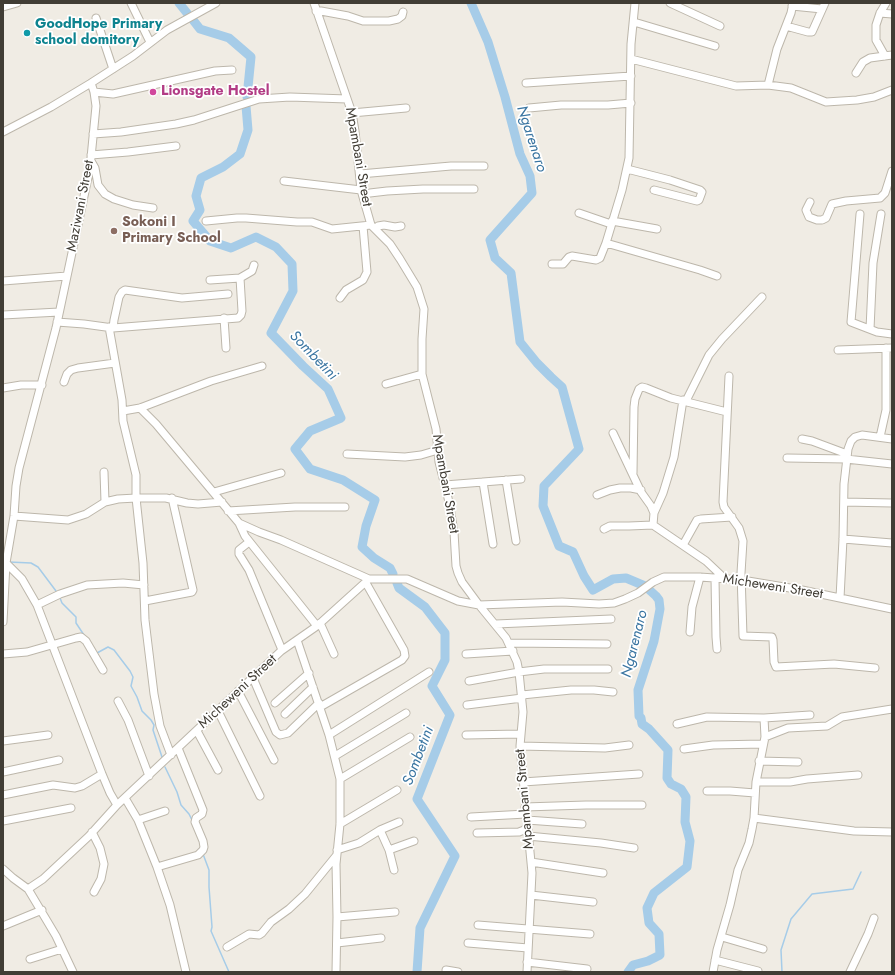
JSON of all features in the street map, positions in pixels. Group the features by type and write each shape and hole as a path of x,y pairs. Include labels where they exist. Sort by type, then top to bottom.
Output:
{"street":[{"path":"4,6 18,3"},
{"path":"131,3 150,42"},
{"path":"3,132 91,83 133,56 167,30 216,3"},
{"name":"Mpambani Street","path":"314,3 352,113 362,192 370,227 390,244 400,259 413,280 424,309 422,374 436,429 439,462 454,532 456,566 458,573 462,582 479,605 496,624 509,643 520,672 522,696 520,746 532,873 527,972"},
{"path":"552,264 563,264 569,257 572,256 596,260 600,258 606,244 627,169 630,147 631,59 635,3"},
{"path":"670,3 720,26"},
{"path":"886,3 880,13 876,25 876,40 888,56"},
{"path":"768,85 777,49 793,4 823,6 812,32 786,26"},
{"path":"316,11 321,10 363,21 389,21 398,19 402,16 403,12"},
{"path":"880,13 892,14"},
{"path":"96,18 113,69"},
{"path":"634,22 715,46"},
{"path":"856,73 863,62 870,58 888,56"},
{"path":"631,59 736,86 768,85 791,88 826,102 857,100 874,97 892,90"},
{"path":"94,92 113,94 215,71 232,70"},
{"path":"526,83 631,76"},
{"name":"Maziwani Street","path":"4,603 6,564 14,516 19,468 42,385 56,325 91,158 96,106 91,83"},
{"path":"93,134 121,132 176,124 194,120 252,100 259,99 290,97 348,99"},
{"path":"529,108 561,105 608,105 631,102"},
{"path":"352,113 406,108"},
{"path":"153,208 133,205 114,199 105,194 98,185 95,168 91,158 176,146"},
{"path":"360,174 451,166 484,166"},
{"path":"627,169 670,180 702,192 699,200 697,201 654,190"},
{"path":"810,202 806,210 809,217 822,220 826,218 832,204 846,201 880,198 885,193 892,171"},
{"path":"284,181 370,193 423,189 474,189"},
{"path":"579,212 612,222 657,229"},
{"path":"860,214 851,320 852,324 877,332 892,334"},
{"path":"870,329 873,263 881,214"},
{"path":"206,221 237,218 312,222 332,229 384,225 401,226"},
{"path":"340,298 346,290 363,280 367,272 370,227"},
{"path":"606,244 717,276"},
{"path":"210,280 240,278 252,271 254,265"},
{"path":"3,281 67,276"},
{"path":"56,325 84,324 111,328 238,318 242,311 240,278"},
{"path":"171,755 160,726 154,694 145,620 143,563 136,498 136,475 123,420 123,410 111,328 119,297 125,290 182,298 228,294"},
{"path":"653,525 654,513 665,488 674,457 685,401 709,355 762,297"},
{"path":"3,315 59,312"},
{"path":"224,318 226,348"},
{"path":"838,350 889,348 886,410 880,437"},
{"path":"64,382 67,374 72,370 115,363"},
{"path":"123,410 140,408 211,381 262,366"},
{"path":"386,384 422,374"},
{"path":"729,376 722,502 739,528 743,541 743,635 745,637 772,637 774,665 776,667 834,664 875,668"},
{"path":"3,388 21,385 42,385"},
{"path":"633,473 634,407 639,389 642,387 663,395 727,412"},
{"path":"140,408 156,424 239,523 249,542 318,624 334,654"},
{"path":"613,433 640,490 654,513"},
{"path":"840,598 846,456 851,441 855,437 862,435 892,439"},
{"path":"802,439 812,441 846,456"},
{"path":"347,454 405,457 421,455 438,450"},
{"path":"787,458 846,456 892,464"},
{"path":"104,472 104,502"},
{"path":"214,492 280,474"},
{"path":"445,485 521,479"},
{"path":"506,480 516,541"},
{"path":"483,482 494,544"},
{"path":"597,496 610,490 620,488 640,490"},
{"path":"14,516 68,520 86,514 104,502 118,499 172,498 192,504 222,502"},
{"path":"145,601 192,592 193,590 172,498"},
{"path":"844,502 892,503"},
{"path":"228,511 295,507 345,507"},
{"path":"683,545 697,520 732,516"},
{"path":"239,523 281,540 368,581 408,579 458,601 479,605"},
{"path":"604,529 610,526 653,525 706,561 725,579"},
{"path":"843,539 892,543"},
{"path":"249,542 239,550 239,554 249,570 282,650"},
{"path":"6,564 22,579 37,605 102,774 117,805"},
{"path":"690,632 693,603 700,576"},
{"name":"Micheweni Street","path":"479,605 562,602 599,604 614,603 638,593 653,582 664,577 700,576 742,580 892,609"},
{"path":"715,578 716,637 718,649"},
{"path":"253,678 276,732 280,735 288,733 319,705 402,660 405,656 404,650 368,581"},
{"name":"Micheweni Street","path":"28,889 43,879 92,832 117,805 282,650 318,624 368,581"},
{"path":"37,605 60,594 87,585 123,583 144,585"},
{"path":"3,622 4,603"},
{"path":"496,624 611,619"},
{"path":"3,654 22,653 76,638 83,638 103,670"},
{"path":"297,640 329,735 340,779 340,824 337,853 336,972"},
{"path":"509,643 607,644"},
{"path":"466,654 513,651"},
{"path":"469,681 520,672 564,668 608,669"},
{"path":"329,735 429,672"},
{"path":"275,703 309,673"},
{"path":"285,714 314,687"},
{"path":"467,705 571,690 613,692"},
{"path":"238,691 274,760"},
{"path":"118,701 128,720 149,776"},
{"path":"684,749 713,744 764,740 788,728 827,726 842,717 892,709"},
{"path":"218,710 260,796"},
{"path":"335,756 406,713"},
{"path":"677,724 707,718 764,718 810,715"},
{"path":"713,972 738,870 749,843 754,818 759,761 764,740 764,718"},
{"path":"197,731 218,770"},
{"path":"466,735 521,734"},
{"path":"3,741 48,735"},
{"path":"340,779 410,737"},
{"path":"520,746 605,748 629,745"},
{"path":"157,867 202,852 204,844 195,822 196,818 202,814 203,810 178,748"},
{"path":"3,772 59,760"},
{"path":"759,761 798,762"},
{"path":"3,795 53,786 69,788 79,787 102,774"},
{"path":"523,782 639,774"},
{"path":"756,782 790,782 807,779 858,775"},
{"path":"340,824 397,790"},
{"path":"707,791 755,793"},
{"path":"125,798 138,820 157,867 170,905 186,972"},
{"path":"526,817 586,805 642,805"},
{"path":"3,821 72,808"},
{"path":"138,820 165,811"},
{"path":"471,817 526,817 582,824"},
{"path":"477,833 519,832 524,830 526,817"},
{"path":"754,818 854,831 892,832"},
{"path":"227,947 249,934 262,934 271,922 289,909 309,890 337,853 380,830 400,822"},
{"path":"380,830 389,850 394,870"},
{"path":"92,832 100,848 104,864 101,879 94,892"},
{"path":"528,836 601,843 634,848"},
{"path":"389,850 414,841"},
{"path":"531,862 603,873"},
{"path":"3,869 28,889 42,910 62,949 71,971"},
{"path":"531,895 593,902"},
{"path":"3,926 42,910"},
{"path":"337,918 395,912"},
{"path":"850,972 874,918"},
{"path":"478,925 590,934"},
{"path":"722,937 764,949"},
{"path":"336,944 382,938"},
{"path":"468,942 528,948"},
{"path":"30,959 62,949"},
{"path":"715,960 758,971"},
{"path":"527,962 587,969"},
{"path":"446,970 458,972"}],"waterway":[{"name":"Sombetini","path":"179,3 187,13"},
{"name":"Ngarenaro","path":"471,3 488,42 505,97 520,154 530,176 532,193 490,240 495,258 511,273 520,342 537,363 562,387 579,449 544,486 543,506 559,546 573,552 584,576 593,590 613,579 626,578 645,586 659,600 660,609 654,641 638,690 639,716 642,724 649,729 668,750 667,778 671,784 681,789 686,797 685,822 690,841 687,867 654,893 647,908 649,923 659,934 660,955 648,961 633,965 628,972"},
{"name":"Sombetini","path":"193,20 200,29 229,38 251,57 247,97"},
{"name":"Sombetini","path":"246,106 248,130 240,154 223,167 201,178 196,196 200,210 193,221 210,241 231,248 256,237 276,247 292,264 293,291 271,333 328,389 341,418 310,431 295,449 310,469 343,480 375,500 366,526 362,547 374,558 390,568 393,574"},
{"path":"9,562 31,563 38,567 56,591"},
{"name":"Sombetini","path":"397,583 399,588 425,607 445,633 445,660 432,686 450,715 417,799 455,856 420,928 417,972"},
{"path":"60,598 62,603 76,617 76,623 84,635"},
{"path":"97,653 108,647 114,650 130,671 133,677 131,686 142,711 154,725 153,730 162,757"},
{"path":"165,767 177,792 181,805 189,814 193,822"},
{"path":"203,854 209,870 211,931 229,972"},
{"path":"782,972 781,950 791,919 812,894 853,889 861,872"}],"place":[{"name":"GoodHope Primary school domitory","path":"27,33"},
{"name":"Lionsgate Hostel","path":"153,92"},
{"name":"Sokoni I Primary School","path":"114,231"}]}
